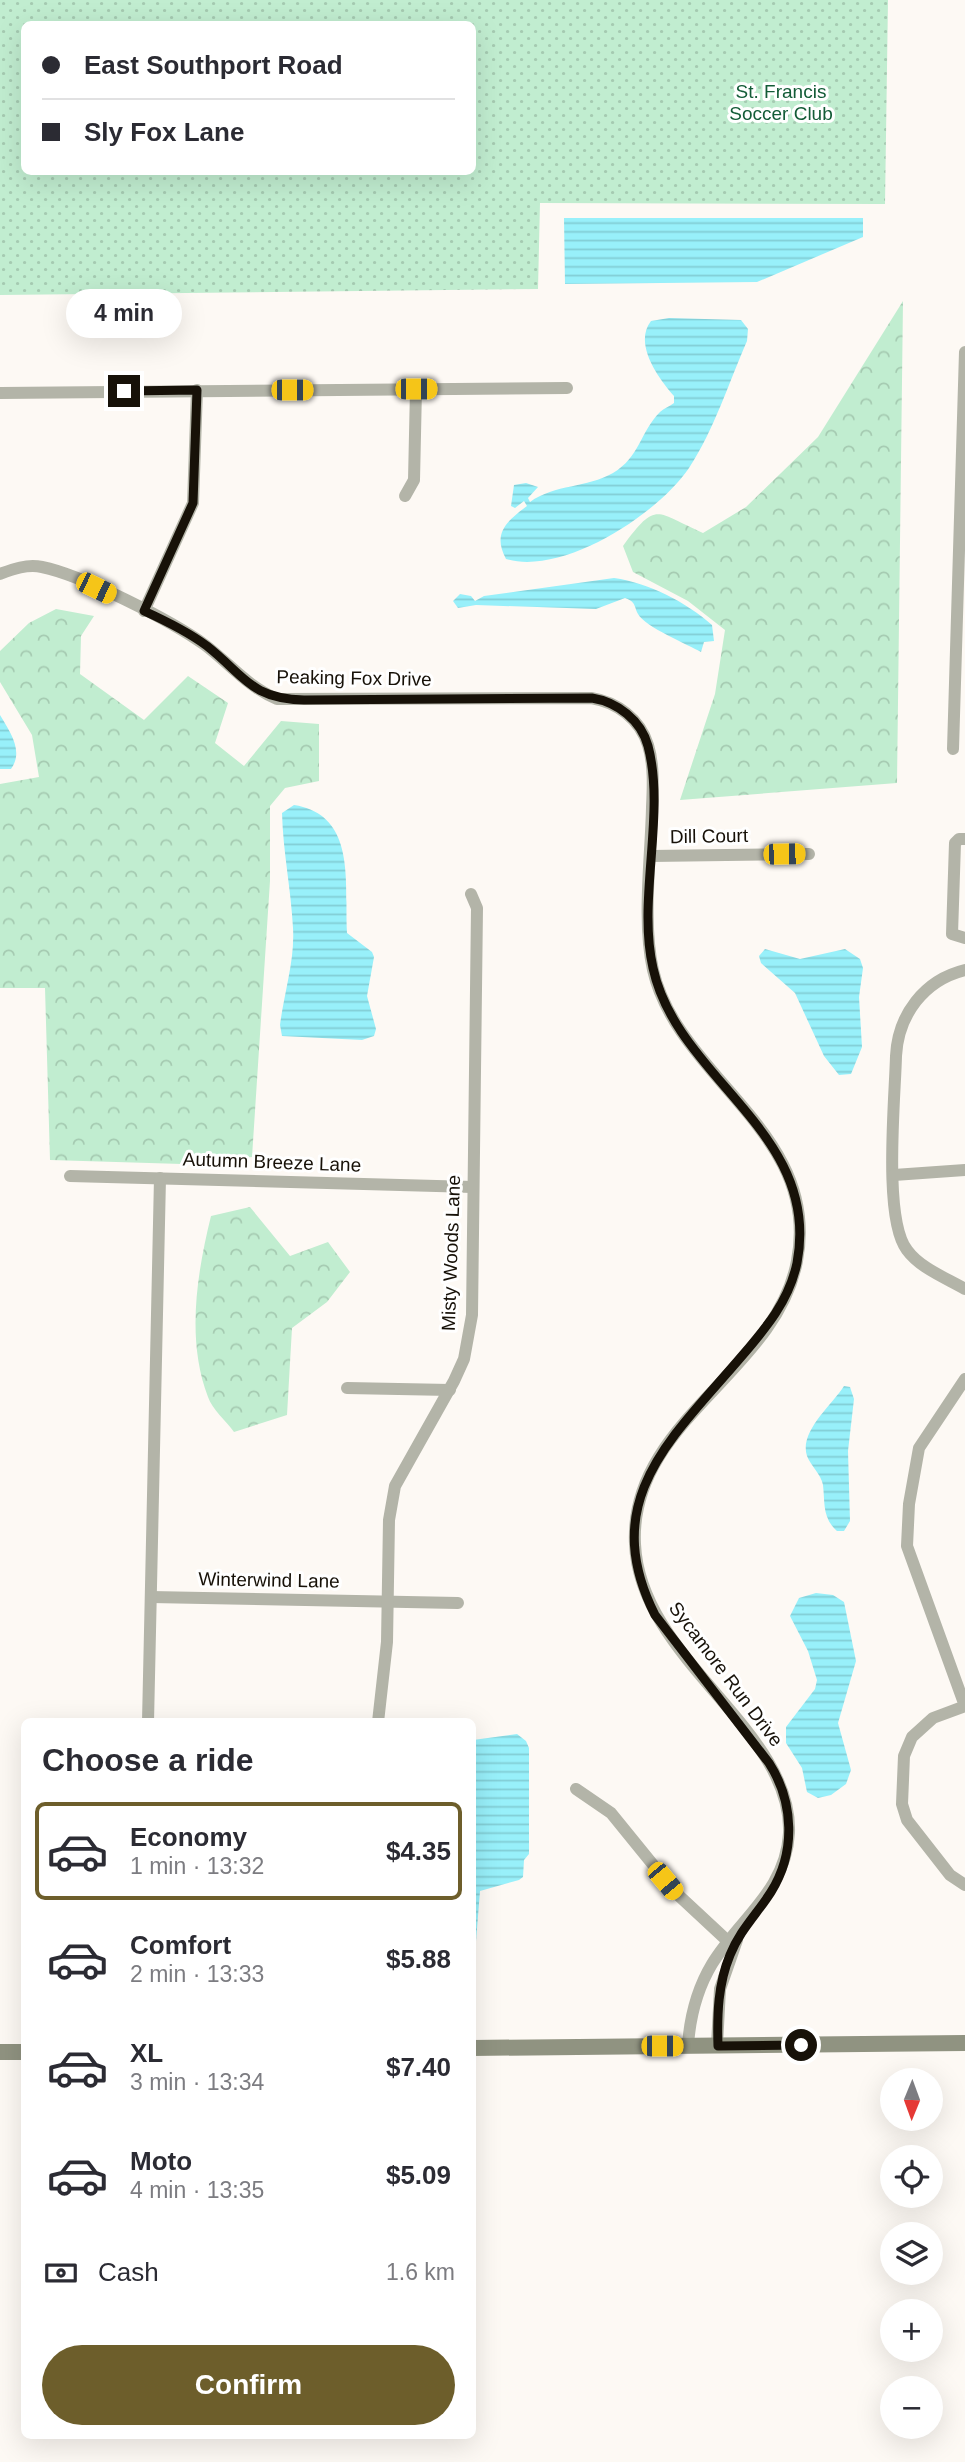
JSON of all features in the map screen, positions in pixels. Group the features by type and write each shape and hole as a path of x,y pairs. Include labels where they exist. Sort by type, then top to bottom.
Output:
{"main road":[{"path":"476,2048 965,2043"},
{"path":"0,2052 21,2052"}],"street":[{"path":"953,749 960,707 965,352"},
{"path":"0,393 567,388"},
{"path":"405,496 414,480 416,389"},
{"path":"144,611 193,503 197,390"},
{"name":"Peaking Fox Drive","path":"0,574 18,568 40,566 96,588 183,629 256,691 277,699 607,700 631,716 639,727 648,745 653,778"},
{"name":"Sycamore Run Drive","path":"653,778 649,946 658,989 679,1027 780,1158 792,1184 800,1223 796,1268 784,1302 768,1327 661,1452 642,1491 635,1521 638,1572 655,1615 777,1775 785,1797 789,1825 783,1865 772,1891 712,1964 699,1990 691,2018 688,2046"},
{"path":"965,839 955,842 953,934 965,938"},
{"name":"Dill Court","path":"651,856 809,854"},
{"name":"Misty Woods Lane","path":"378,1718 387,1642 389,1520 395,1486 450,1390 464,1359 472,1315 477,908 471,894"},
{"path":"965,970 941,979 914,1003 900,1031 896,1051 894,1175 894,1217 905,1248 922,1265 965,1289"},
{"path":"894,1175 965,1171"},
{"name":"Autumn Breeze Lane","path":"70,1176 473,1187"},
{"path":"148,1718 160,1178"},
{"path":"965,1379 919,1448 909,1504 907,1546 965,1706 933,1718 912,1737 903,1763 902,1804 907,1820 950,1875 965,1885"},
{"path":"347,1388 450,1390"},
{"name":"Winterwind Lane","path":"151,1597 458,1603"},
{"path":"576,1789 611,1813 676,1893 731,1944"},
{"name":"Sycamore Run Drive","path":"718,2046 720,1989 731,1944"}],"green space":[{"name":"St. Francis Soccer Club","path":"0,0 888,0 885,204 540,203 538,289 0,295"},
{"path":"903,301 897,783 680,800 715,694 725,630 688,601 633,572 623,546 634,531 651,516 666,516 703,533 746,507 818,437"},
{"path":"56,609 94,616 81,636 80,674 144,720 188,676 228,703 215,743 244,766 281,721 319,724 319,781 285,788 270,806 270,881 252,1157 182,1164 50,1160 45,988 0,988 0,784 39,777 32,735 0,682 0,651 29,623"},
{"path":"250,1207 290,1256 328,1242 350,1272 327,1302 292,1328 287,1415 234,1432 210,1401 201,1375 197,1353 196,1306 211,1216"}],"water":[{"path":"564,218 863,218 863,237 757,282 565,284"},
{"path":"669,318 741,320 748,329 747,341 721,406 689,468 675,486 633,521 581,550 529,562 506,559 501,535 513,517 527,506 524,501 515,508 511,506 514,485 526,483 538,487 528,498 530,502 550,492 613,473 629,460 653,420 674,403 674,396 650,361 645,340 651,321"},
{"path":"614,578 654,589 691,609 712,625 714,641 704,642 701,652 649,624 638,614 633,603 625,598 596,609 476,605 458,608 453,601 460,594 471,596 475,601 484,596"},
{"path":"0,715 16,748 15,762 11,769 0,769"},
{"path":"294,805 315,811 329,822 338,837 346,874 347,933 372,952 374,957 367,996 376,1029 374,1036 362,1040 282,1036 280,1025 293,940 282,813"},
{"path":"765,949 800,959 845,949 860,959 863,968 859,997 862,1047 851,1074 839,1075 824,1056 795,993 761,963 759,956"},
{"path":"844,1386 850,1387 854,1399 848,1451 850,1521 844,1531 837,1531 829,1521 822,1481 807,1456 806,1447 812,1429"},
{"path":"816,1593 833,1595 844,1602 856,1661 838,1723 851,1770 846,1784 831,1795 818,1798 807,1792 802,1768 786,1743 786,1727 815,1689 817,1680 808,1651 790,1616 799,1598"},
{"path":"517,1734 526,1741 529,1748 529,1854 524,1860 523,1877 480,1891 476,1941 476,1740"}],"route":[{"path":"124,391 197,390 196,488 193,503 144,611 183,629 208,647 256,691 277,699 304,700 607,700 631,716 648,745 653,778 649,946 658,989 679,1027 772,1144 792,1184 800,1232 794,1274 784,1302 774,1319 666,1445 647,1478 635,1521 636,1560 643,1588 655,1615 764,1755 777,1775 788,1810 789,1838 782,1869 772,1891 747,1921 724,1970 718,2005 718,2046 801,2045"}]}
